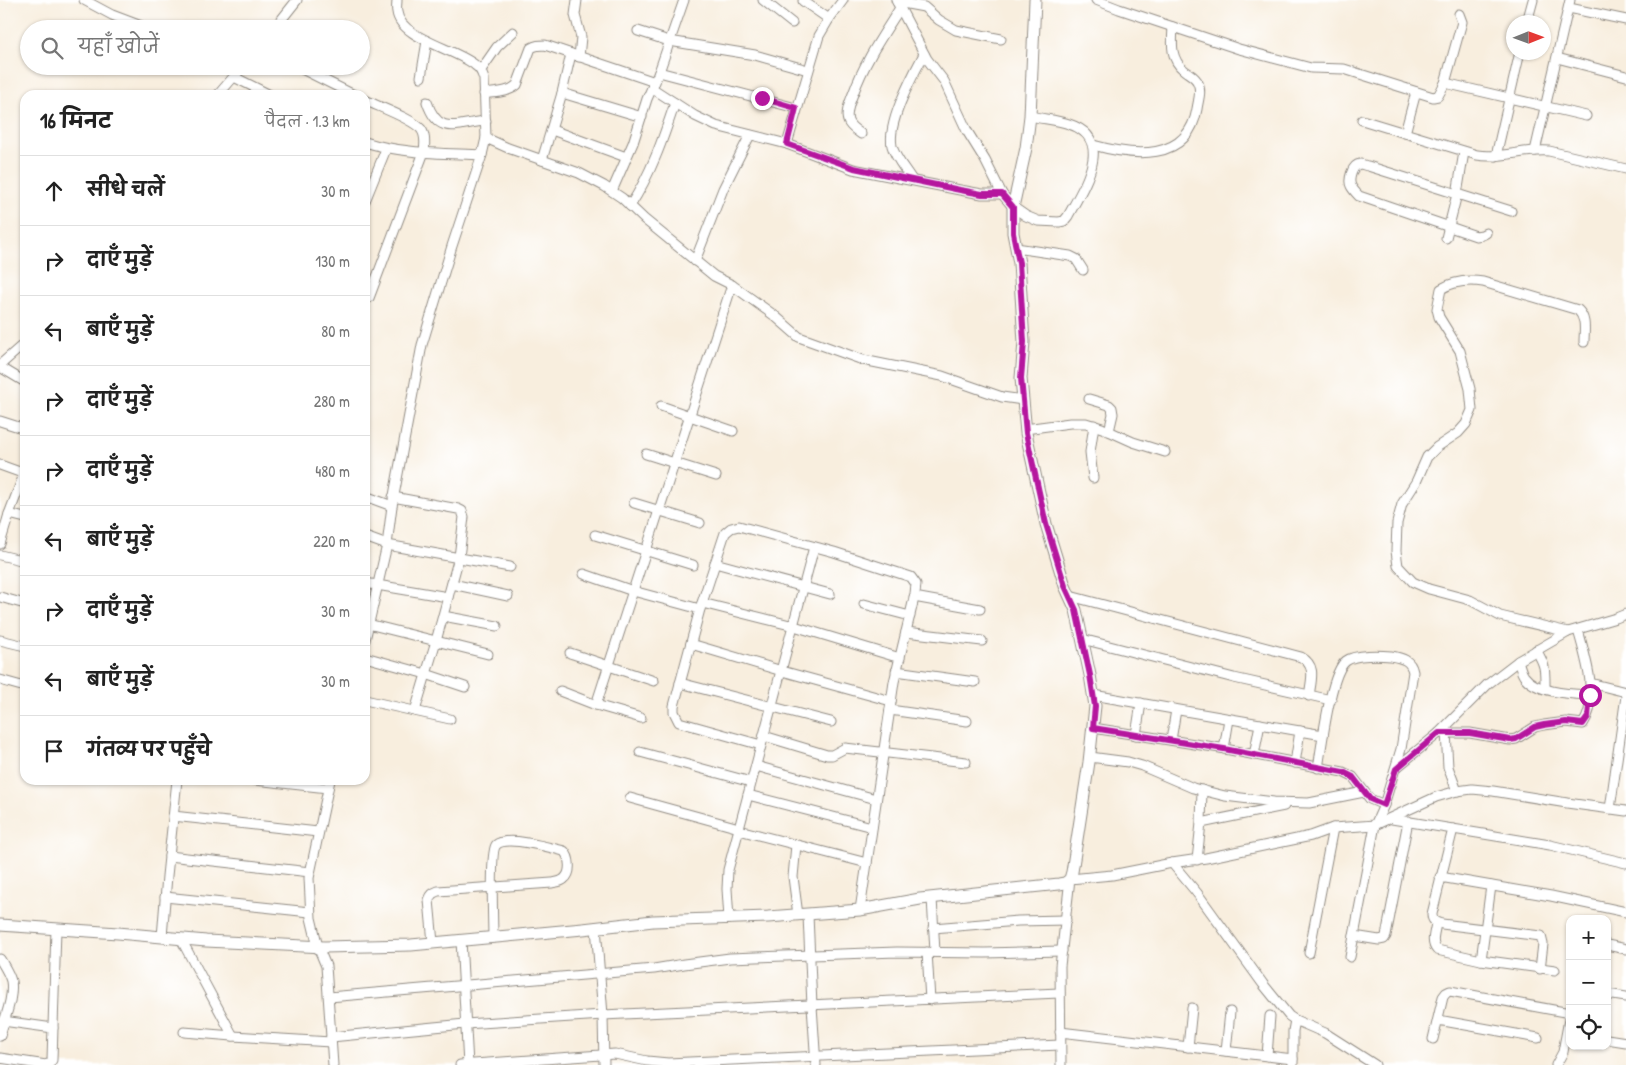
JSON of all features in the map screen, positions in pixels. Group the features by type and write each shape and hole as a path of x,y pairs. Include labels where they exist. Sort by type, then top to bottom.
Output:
{"street":[{"path":"84,0 125,20"},
{"path":"281,20 297,0"},
{"path":"370,615 387,545 392,502 422,345 486,138 484,79 481,70 470,60 427,41 403,25 397,14 397,0"},
{"path":"612,191 642,118 684,0"},
{"path":"763,0 792,22"},
{"path":"787,144 796,108 819,36 843,0"},
{"path":"1036,0 1030,116 1025,156 1013,207 1013,233 1019,263 1024,342 1021,378 1025,428 1046,524 1065,586 1076,610 1095,706 1090,757 1070,879 1060,966 1061,1065"},
{"path":"1096,0 1119,10 1298,66 1324,70 1344,69 1433,97 1438,96 1445,83 1462,22 1458,14"},
{"path":"1530,15 1533,0"},
{"path":"542,160 581,37 575,15 576,1"},
{"path":"803,1 829,19"},
{"path":"898,3 924,54 944,81 967,131 985,160 1002,194 1013,207 1026,216 1049,223 1064,221 1072,210 1092,168 1093,145 1083,131 1069,124 1030,116"},
{"path":"898,3 924,7 939,20 956,30 1001,39"},
{"path":"862,134 848,122 849,104 866,62 898,3"},
{"path":"1535,151 1570,4 1626,20"},
{"path":"1093,145 1140,154 1155,152 1170,148 1180,142 1193,125 1200,91 1199,84 1197,80 1177,63 1172,47 1173,27"},
{"path":"638,31 669,41 755,54 808,70"},
{"path":"481,70 497,47 512,32"},
{"path":"421,77 427,41"},
{"path":"484,94 506,91 517,85 531,48 535,45 545,45 653,85 675,103 705,122 716,126 787,144 854,168 982,194 1002,194"},
{"path":"912,180 894,151 892,138 895,121 906,90 924,54"},
{"path":"1557,58 1626,76"},
{"path":"1496,156 1518,60"},
{"path":"659,72 796,108"},
{"path":"222,90 236,75"},
{"path":"244,75 264,90"},
{"path":"314,75 344,90"},
{"path":"1445,83 1586,116"},
{"path":"1405,133 1416,92"},
{"path":"562,93 642,118"},
{"path":"370,102 409,121 421,130 425,143 424,152 370,295"},
{"path":"427,102 432,116 437,121 447,125 455,127 486,121"},
{"path":"630,206 641,189 664,138 675,103"},
{"path":"1362,120 1464,152 1487,157 1549,151 1626,169"},
{"path":"552,130 626,157"},
{"path":"695,261 723,189 750,135"},
{"path":"486,138 579,173 612,191 714,276 732,286 775,316 799,337 863,360 942,376 1002,397 1023,400"},
{"path":"370,143 386,148 424,152 482,155"},
{"path":"370,181 386,148"},
{"path":"1446,238 1457,194 1464,152"},
{"path":"1486,233 1476,236 1359,196 1351,188 1349,181 1353,170 1360,164 1511,211"},
{"path":"1016,248 1070,256 1076,259 1083,270"},
{"path":"1568,632 1500,616 1470,600 1429,589 1413,582 1398,566 1396,551 1397,523 1402,504 1416,482 1427,457 1437,447 1458,433 1466,424 1472,410 1470,388 1460,351 1439,317 1437,309 1441,289 1462,282 1478,281 1578,310 1583,315 1584,342"},
{"path":"596,705 732,286"},
{"path":"20,348 0,366 20,379"},
{"path":"1089,399 1109,405 1112,408 1113,414 1109,432"},
{"path":"661,406 733,431"},
{"path":"0,421 20,427"},
{"path":"1025,428 1070,422 1094,426 1132,442 1165,452"},
{"path":"1093,478 1090,452 1094,426"},
{"path":"646,454 716,476"},
{"path":"0,465 20,471"},
{"path":"0,544 20,486"},
{"path":"370,497 392,502 458,509 464,516 459,557 415,711"},
{"path":"634,503 700,523"},
{"path":"9,514 20,517"},
{"path":"860,910 876,799 883,754 890,705 916,584 911,577 739,526 731,528 725,533 701,606 674,706 674,712 679,722 827,755 832,755 845,748 883,754 966,762"},
{"path":"595,535 693,565"},
{"path":"370,539 387,545 510,567"},
{"path":"729,919 726,889 728,870 805,587 814,547"},
{"path":"0,555 20,560"},
{"path":"715,563 830,594"},
{"path":"584,574 633,591 794,626 900,658"},
{"path":"370,584 448,597"},
{"path":"452,584 508,596"},
{"path":"1070,596 1301,657 1308,660 1311,666 1308,696"},
{"path":"0,597 20,603"},
{"path":"914,597 980,609"},
{"path":"864,604 910,616"},
{"path":"1396,769 1442,733 1488,684 1518,661 1568,632 1626,614"},
{"path":"443,616 498,626"},
{"path":"370,627 488,654"},
{"path":"1442,733 1470,733 1510,740 1516,739 1535,727 1544,725 1566,722 1583,724 1588,717 1590,683 1578,630"},
{"path":"906,632 982,641"},
{"path":"1082,639 1308,696 1331,700"},
{"path":"0,640 20,645"},
{"path":"691,644 890,705 967,721"},
{"path":"1536,650 1545,668 1545,689"},
{"path":"570,654 654,681"},
{"path":"1318,768 1323,735 1341,665 1352,658 1376,655 1408,661 1412,666 1413,672 1405,729 1396,769 1375,825 1350,957"},
{"path":"370,658 465,687"},
{"path":"1518,661 1523,675 1531,683 1545,689 1571,694 1590,695"},
{"path":"896,671 975,682"},
{"path":"0,680 20,686"},
{"path":"680,683 831,722"},
{"path":"1590,683 1626,692"},
{"path":"560,692 641,718"},
{"path":"1093,695 1323,735"},
{"path":"1610,809 1626,696"},
{"path":"370,701 450,718"},
{"path":"1136,735 1141,704"},
{"path":"1171,740 1176,710"},
{"path":"1224,749 1230,719"},
{"path":"1254,755 1260,724"},
{"path":"1093,728 1224,749 1348,773 1370,799 1384,805"},
{"path":"1295,763 1300,731"},
{"path":"1442,733 1448,766 1458,791"},
{"path":"640,752 751,782"},
{"path":"1090,757 1128,762 1142,766 1193,788 1225,796 1293,804"},
{"path":"756,766 876,799"},
{"path":"162,937 176,785"},
{"path":"329,785 310,872 310,918 318,947 326,966 333,1065"},
{"path":"0,925 318,947 411,945 653,921 729,919 860,910 932,898 1037,887 1065,882 1070,879 1112,875 1277,844 1311,836 1332,828 1375,825 1436,797 1472,789 1626,811"},
{"path":"1196,860 1201,823 1202,790"},
{"path":"1201,823 1364,792"},
{"path":"748,795 872,827"},
{"path":"630,798 867,863"},
{"path":"173,816 318,832"},
{"path":"1391,819 1550,845 1626,862"},
{"path":"1354,936 1379,940 1384,939 1386,936 1408,821"},
{"path":"1309,953 1332,828"},
{"path":"1453,829 1440,877 1432,919 1436,923 1541,936 1543,944 1540,969"},
{"path":"433,943 429,904 430,895 438,891 492,887 552,883 563,880 567,876 569,865 567,854 564,851 531,843 498,843 495,846 492,887 493,937"},
{"path":"796,845 793,877 803,915 810,956 815,1060"},
{"path":"169,856 310,872"},
{"path":"1172,863 1197,893 1279,1004 1295,1020 1324,1032 1375,1065"},
{"path":"1440,877 1551,896 1626,912"},
{"path":"1481,960 1491,886"},
{"path":"165,897 310,912"},
{"path":"930,1000 931,952 934,928 932,898"},
{"path":"934,928 1018,921 1066,920"},
{"path":"1436,923 1433,942 1437,950 1481,960 1555,970"},
{"path":"596,927 603,1015 604,1065"},
{"path":"0,1058 46,1065 52,1060 56,929"},
{"path":"181,939 233,1036"},
{"path":"461,940 468,1065"},
{"path":"1611,946 1626,949"},
{"path":"329,997 599,973 654,970 730,958 931,952 1062,951"},
{"path":"0,959 10,979 11,988 0,1036"},
{"path":"1433,1039 1443,997 1450,991 1566,1013"},
{"path":"184,1032 233,1036 331,1039 465,1024 603,1015 1059,993"},
{"path":"1611,995 1626,997"},
{"path":"1188,1047 1192,1008"},
{"path":"1226,1051 1230,1012"},
{"path":"1267,1056 1270,1016"},
{"path":"1060,1032 1267,1056 1293,1062 1295,1020"},
{"path":"1438,1020 1538,1038"},
{"path":"3,1021 53,1028"},
{"path":"1611,1040 1626,1042"},
{"path":"1556,1065 1566,1041"},
{"path":"460,1065 603,1055 625,1056 668,1063 815,1060 1060,1045"}],"route":[{"path":"762,98 796,108 787,144 824,159 854,168 982,194 1002,194 1013,207 1013,233 1019,263 1024,342 1021,378 1026,433 1046,524 1065,586 1076,610 1095,706 1093,728 1224,749 1348,773 1370,799 1384,805 1396,769 1439,733 1470,733 1510,740 1516,739 1535,727 1544,725 1566,722 1583,724 1588,717 1590,695"}]}
